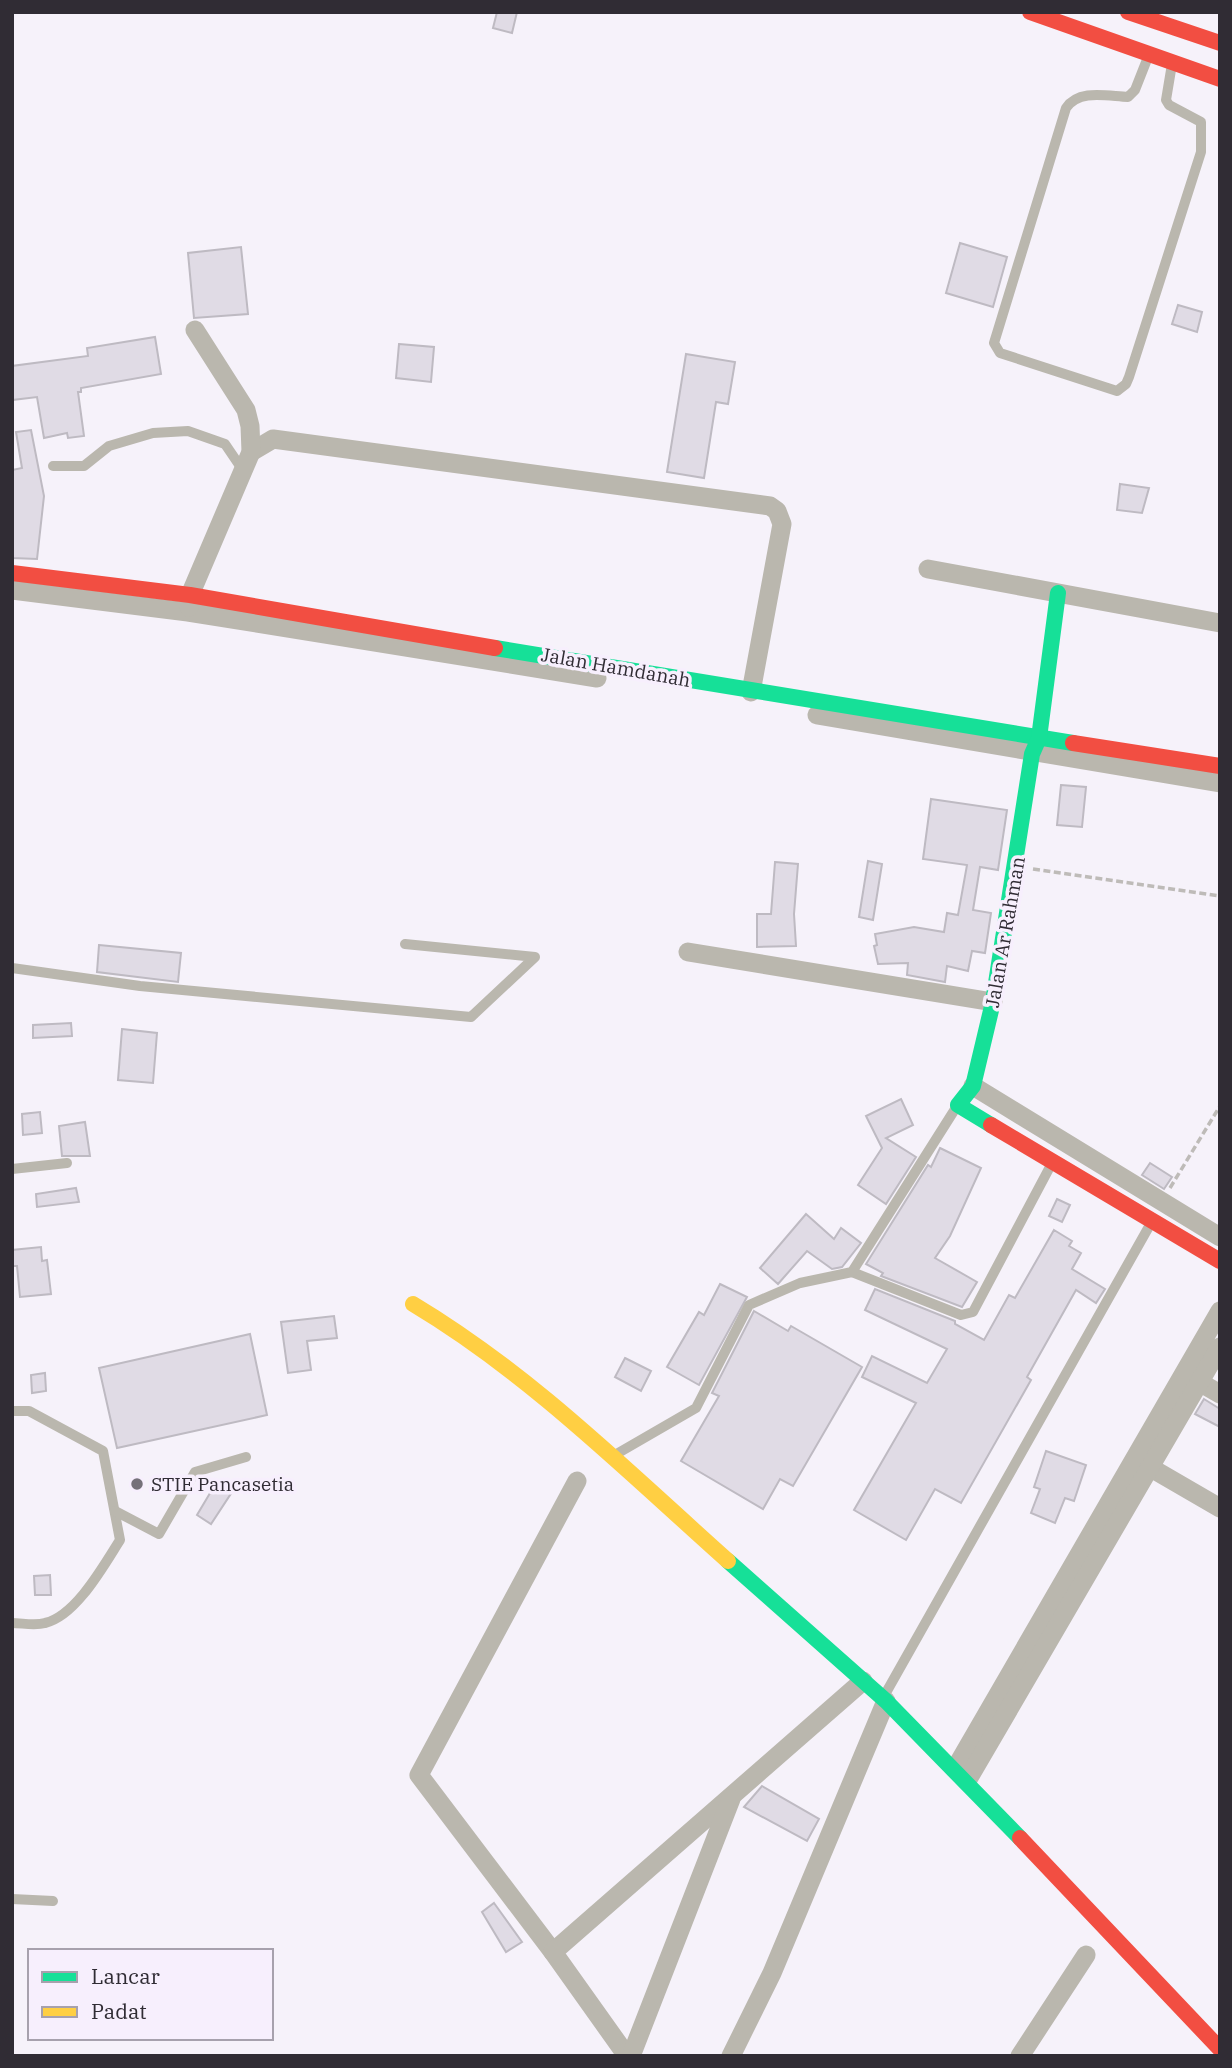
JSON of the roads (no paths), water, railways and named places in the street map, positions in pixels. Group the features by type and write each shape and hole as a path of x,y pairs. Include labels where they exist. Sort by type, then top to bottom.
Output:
{"street":[{"path":"1128,12 1220,43"},
{"path":"1040,14 1220,79"},
{"path":"189,603 247,461 246,410 195,330"},
{"path":"247,461 273,439 770,506 777,511 782,524 751,692"},
{"path":"929,569 1220,623"},
{"name":"Jalan Hamdanah","path":"12,573 749,703 1036,746 1220,766"},
{"name":"Jalan Hamdanah","path":"12,590 189,603 751,692 1220,783"},
{"name":"Jalan Ar Rahman","path":"958,1105 973,1086 993,1002 1017,867 1058,593"},
{"path":"688,952 993,1002"},
{"path":"973,1086 1220,1237"},
{"path":"958,1105 1151,1223 1220,1261"},
{"path":"1094,1188 1103,1165"},
{"path":"413,1304 468,1337 526,1382 884,1700 961,1775 1220,2049"},
{"path":"961,1775 1191,1377 1220,1311"},
{"path":"1191,1377 1220,1346"},
{"path":"1191,1377 1220,1394"},
{"path":"1142,1462 1220,1508"},
{"path":"578,1481 419,1775 629,2056"},
{"path":"553,1952 863,1681"},
{"path":"731,2056 772,1973 884,1700"},
{"path":"629,2056 733,1794"},
{"path":"1020,2056 1086,1955"}],"lane":[{"path":"1149,53 1133,94 1128,97 1073,98 1066,108 995,344 1000,353 1117,390 1126,384 1201,152 1201,122 1169,105 1166,100 1172,63"},
{"path":"53,466 84,466 109,446 153,433 188,431 225,444 247,461"},
{"path":"12,968 140,986 471,1017 535,957 405,944"},
{"path":"852,1272 958,1105"},
{"path":"613,1457 696,1408 749,1305 800,1283 852,1272 961,1315 973,1312 1052,1162"},
{"path":"12,1169 67,1163"},
{"path":"884,1700 1162,1202"},
{"path":"12,1411 29,1411 103,1451 120,1540 93,1583 61,1616 44,1624 12,1623"},
{"path":"115,1511 159,1534 195,1472 246,1457"},
{"path":"12,1899 53,1901"}],"place":[{"name":"STIE Pancasetia","path":"137,1484"}]}
